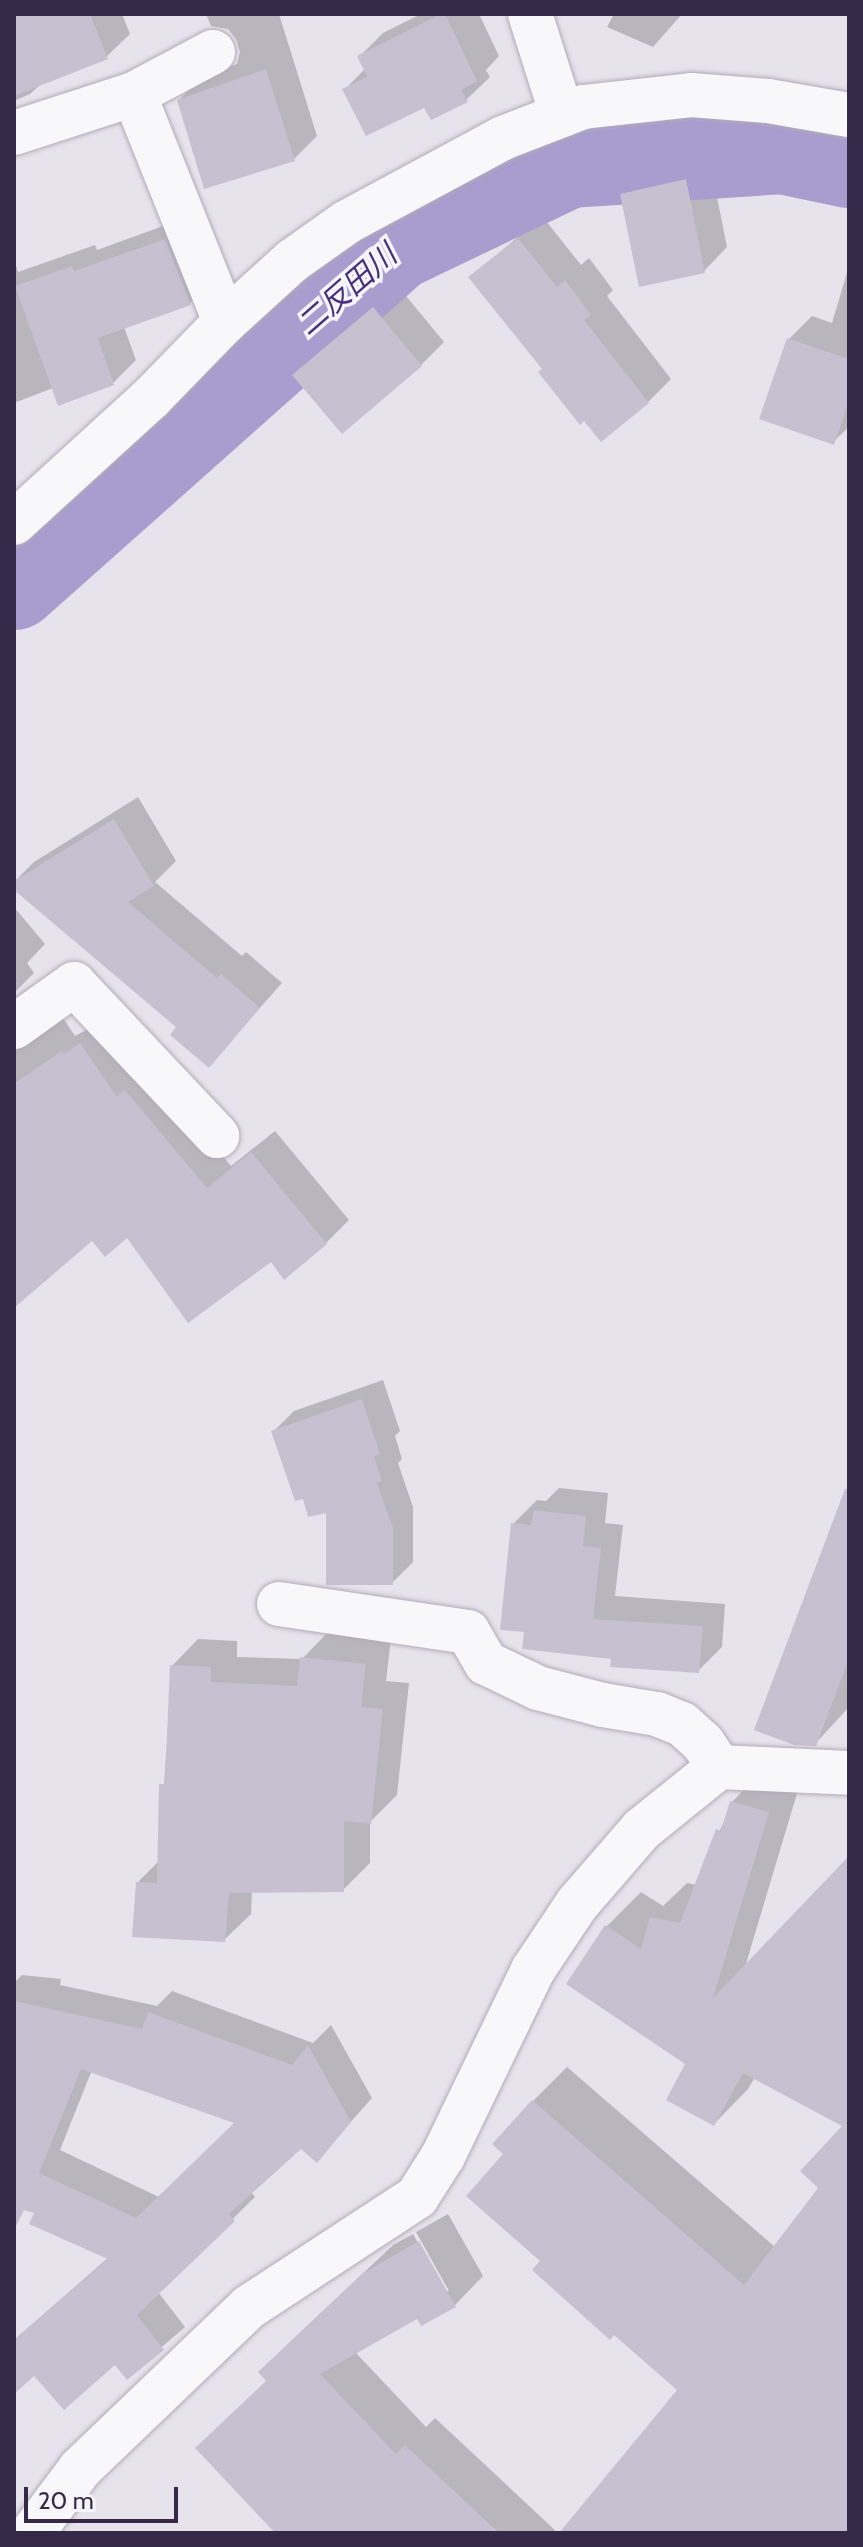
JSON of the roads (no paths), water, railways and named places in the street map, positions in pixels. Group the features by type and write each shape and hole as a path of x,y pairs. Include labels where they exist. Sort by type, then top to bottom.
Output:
{"street":[{"path":"530,14 562,115"},
{"path":"14,133 134,94 213,52"},
{"path":"134,94 225,322"},
{"path":"14,523 151,398 225,322 292,261 347,222 503,138 583,107 691,95 768,101 849,115"},
{"path":"14,1027 74,984 217,1136"},
{"path":"279,1604 468,1632 486,1663 538,1688 603,1705 657,1714 682,1724 703,1743 719,1767"},
{"path":"32,2533 80,2469 249,2307 417,2197 443,2156 533,1970 577,1904 642,1829 719,1767 849,1773"}],"waterway":[{"name":"二反田川","path":"14,584 395,245 568,162 782,148 849,162"}]}
